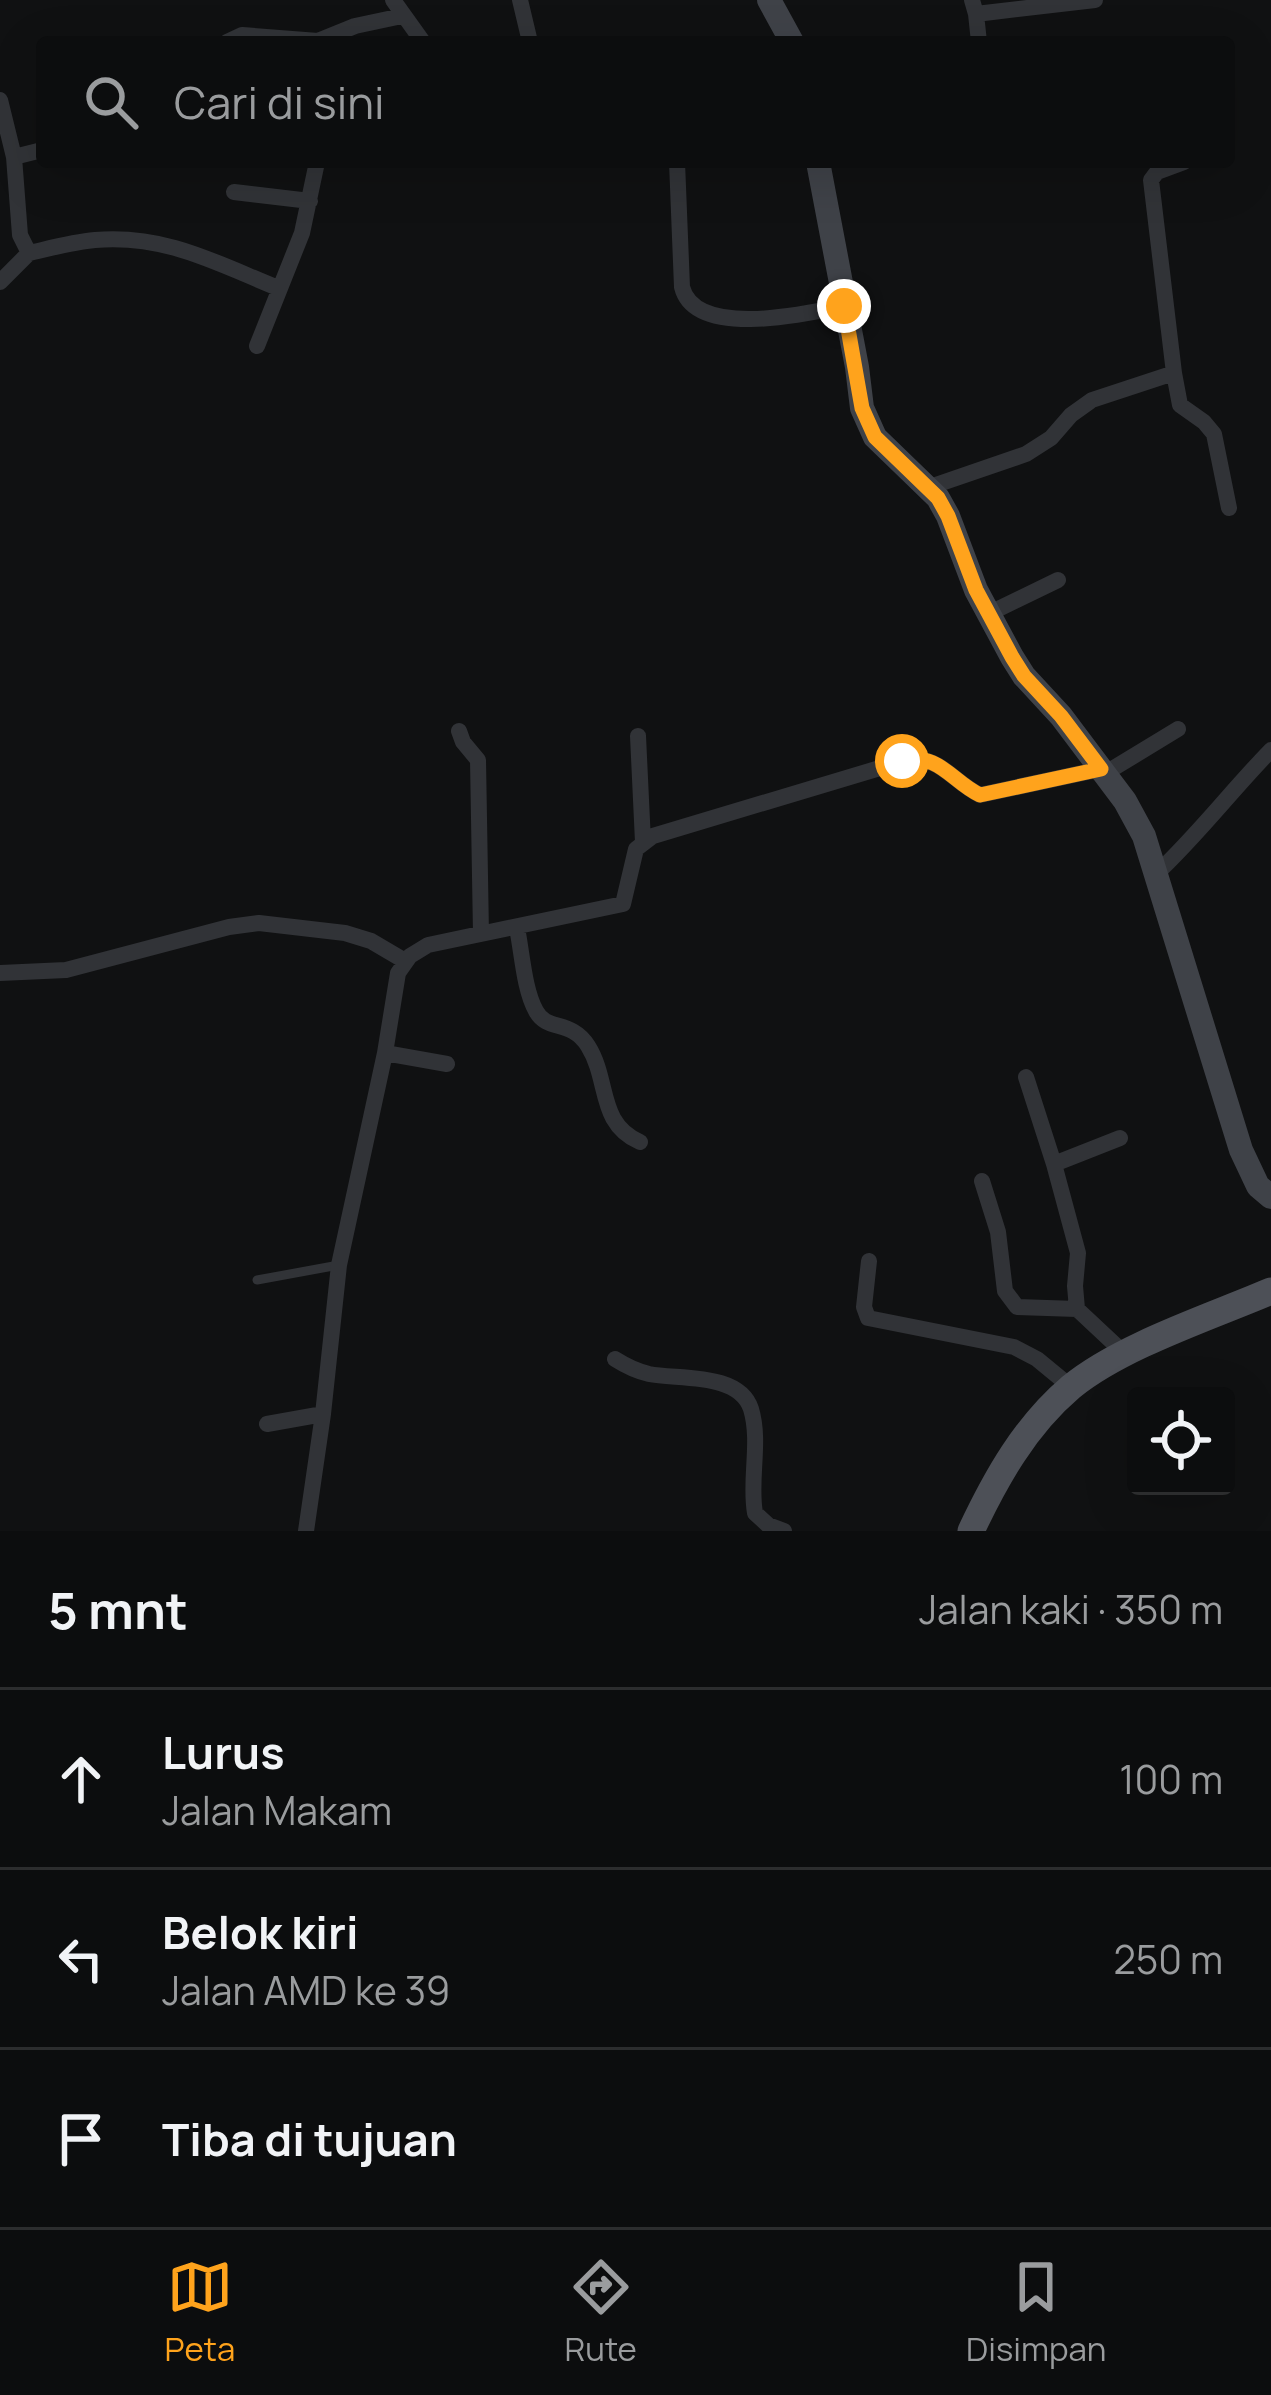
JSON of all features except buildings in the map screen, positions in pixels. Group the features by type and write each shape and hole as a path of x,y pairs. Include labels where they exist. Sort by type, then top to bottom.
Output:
{"main road":[{"path":"971,1531 1015,1448 1071,1387 1124,1353 1271,1291"}],"street":[{"path":"520,0 529,36"},
{"path":"769,0 790,36"},
{"path":"974,7 1095,0"},
{"path":"330,36 397,8 418,36"},
{"path":"0,100 14,157 20,235 29,253"},
{"path":"14,157 36,152"},
{"path":"257,346 291,266 316,168"},
{"path":"677,168 682,287 688,304 707,314 759,320 844,306"},
{"path":"819,168 867,421 875,437 938,498 988,614 1024,676 1061,716 1134,814 1240,1150 1258,1186 1271,1197"},
{"path":"1168,168 1150,180 1174,373 1180,404 1214,434 1229,508"},
{"path":"234,192 310,201"},
{"path":"0,282 29,253 93,240 139,240 182,248 278,288"},
{"path":"927,488 1026,454 1092,400 1174,373"},
{"path":"988,614 1058,580"},
{"path":"622,904 636,850 643,842 687,824 914,758 934,763 980,795 1102,772 1178,730"},
{"path":"459,731 478,760 481,934"},
{"path":"638,736 643,842"},
{"path":"1155,875 1271,750"},
{"path":"303,1530 323,1414 339,1265 398,974 405,961 428,945 645,902"},
{"path":"0,973 66,970 259,923 346,933 405,961"},
{"path":"517,928 537,1013 542,1020 570,1028 583,1039 595,1058 614,1122 623,1134 640,1142"},
{"path":"385,1053 447,1064"},
{"path":"1026,1077 1078,1253 1077,1310"},
{"path":"1054,1164 1120,1138"},
{"path":"982,1181 998,1232 1005,1292 1017,1307 1077,1310 1124,1353"},
{"path":"869,1261 864,1307 873,1321 1014,1347 1071,1387"},
{"path":"615,1359 652,1375 692,1376 730,1387 745,1398 752,1414 755,1513 784,1531"},
{"path":"267,1424 323,1414"}],"lane":[{"path":"257,1280 339,1265"}],"route":[{"path":"844,306 862,408 875,437 938,498 976,590 1012,657 1101,769 980,795 924,758 902,761"}]}
